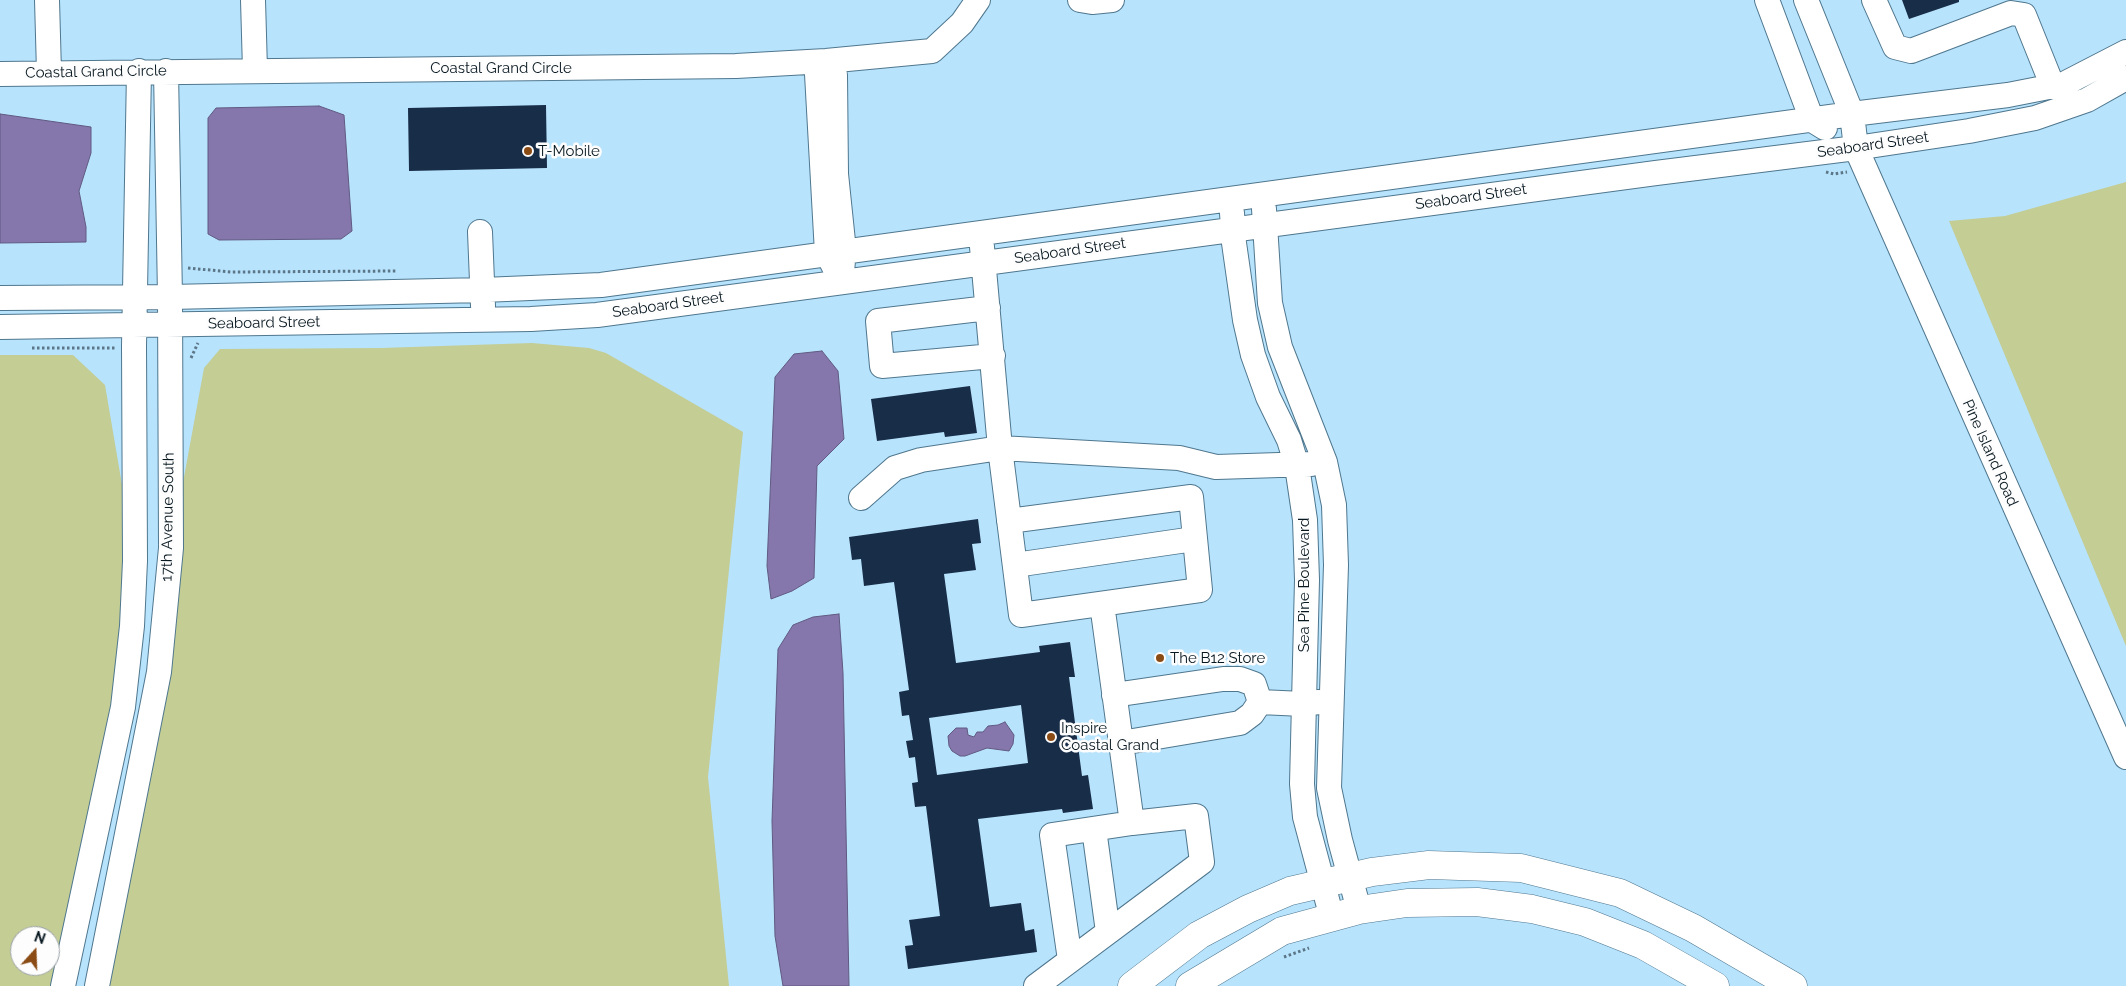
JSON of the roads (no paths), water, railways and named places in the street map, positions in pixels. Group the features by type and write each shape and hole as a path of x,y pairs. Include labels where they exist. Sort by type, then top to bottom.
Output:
{"main road":[{"path":"1132,986 1199,935 1248,909 1290,891 1372,872 1429,865 1522,868 1620,892 1693,928 1793,986"},
{"path":"1190,986 1282,931 1359,910 1407,903 1469,902 1532,909 1586,922 1643,945 1716,986"}],"street":[{"path":"46,0 49,72"},
{"path":"253,0 255,70"},
{"name":"Coastal Grand Circle","path":"0,74 736,66 826,61 932,51 962,23 978,0"},
{"path":"1080,0 1092,2 1112,0"},
{"path":"1768,0 1812,120 1856,148"},
{"name":"Pine Island Road","path":"1806,0 1852,114 1856,148 2126,757"},
{"path":"1874,0 1895,47 1910,51 2008,6 2024,15 2053,87"},
{"name":"Seaboard Street","path":"0,298 170,297 483,290 601,285 1852,114 2008,95 2064,84 2126,52"},
{"path":"826,61 835,75 835,252 842,281"},
{"path":"63,986 123,707 132,626 135,561 135,326 139,71"},
{"name":"17th Avenue South","path":"97,986 160,672 171,548 170,297 166,71"},
{"name":"Seaboard Street","path":"0,327 568,318 1856,148 1969,131 2036,118 2087,100 2126,78"},
{"name":"Sea Pine Boulevard","path":"1262,194 1270,303 1280,347 1325,462 1334,505 1336,565 1329,788 1340,840 1359,910"},
{"name":"Sea Pine Boulevard","path":"1231,198 1233,229 1245,320 1253,355 1268,397 1289,440 1297,466 1305,520 1307,580 1302,784 1305,817 1321,883 1332,918"},
{"path":"480,232 484,320"},
{"path":"981,233 1000,448 1021,615 1200,590 1191,496 1196,462"},
{"path":"988,308 878,321 882,366 993,356"},
{"path":"861,498 895,468 922,460 1000,448 1179,458 1216,467 1297,466 1325,462"},
{"path":"1010,521 1191,496"},
{"path":"1015,566 1194,539"},
{"path":"1102,604 1132,823"},
{"path":"1114,695 1223,679 1240,679 1254,684 1260,702"},
{"path":"1260,702 1303,704 1333,701"},
{"path":"1121,743 1240,723 1252,714 1260,702"},
{"path":"111,758 141,765"},
{"path":"1036,986 1202,862 1196,816 1052,835 1070,960"},
{"path":"1094,829 1108,932"}],"place":[{"name":"T-Mobile","path":"528,151"},
{"name":"The B12 Store","path":"1160,658"},
{"name":"Inspire Coastal Grand","path":"1051,737"}]}
